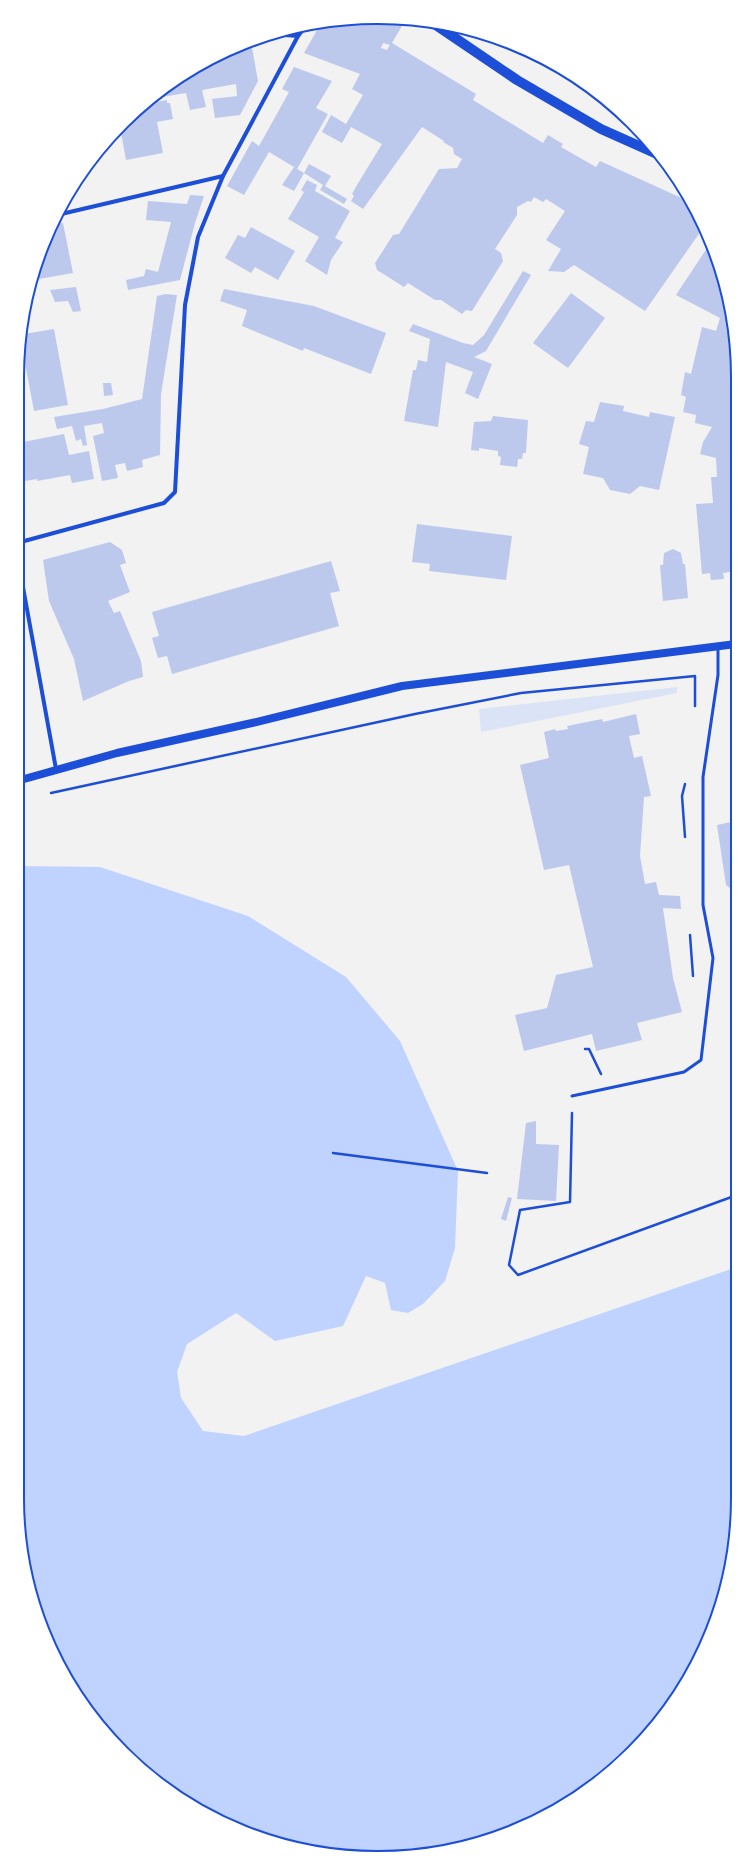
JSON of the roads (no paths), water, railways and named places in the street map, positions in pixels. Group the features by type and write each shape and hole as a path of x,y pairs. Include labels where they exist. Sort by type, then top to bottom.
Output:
{"main road":[{"path":"444,31 517,80 601,129 648,150"},
{"path":"24,779 117,753 252,723 402,686 731,645"}],"street":[{"path":"24,542 164,504 175,492 186,305 198,237 223,176 301,33"},
{"path":"289,35 298,36"},
{"path":"65,212 223,176"},
{"path":"24,593 56,769"}],"lane":[{"path":"572,1096 684,1072 701,1060 713,958 703,905 703,777 718,675 718,646"}],"water":[{"path":"24,866 100,867 248,916 346,977 400,1041 458,1171 455,1248 445,1281 423,1304 408,1313 391,1310 385,1283 366,1276 343,1326 275,1341 236,1313 187,1344 177,1372 181,1398 203,1431 244,1436 731,1269 731,1498 728,1544 724,1566 712,1611 695,1654 671,1694 643,1731 611,1763 593,1778 554,1804 534,1815 469,1839 424,1848 378,1851 331,1848 309,1844 286,1839 242,1824 201,1804 162,1778 144,1763 112,1731 97,1713 71,1674 60,1654 43,1611 31,1566 27,1544 24,1498"}]}
